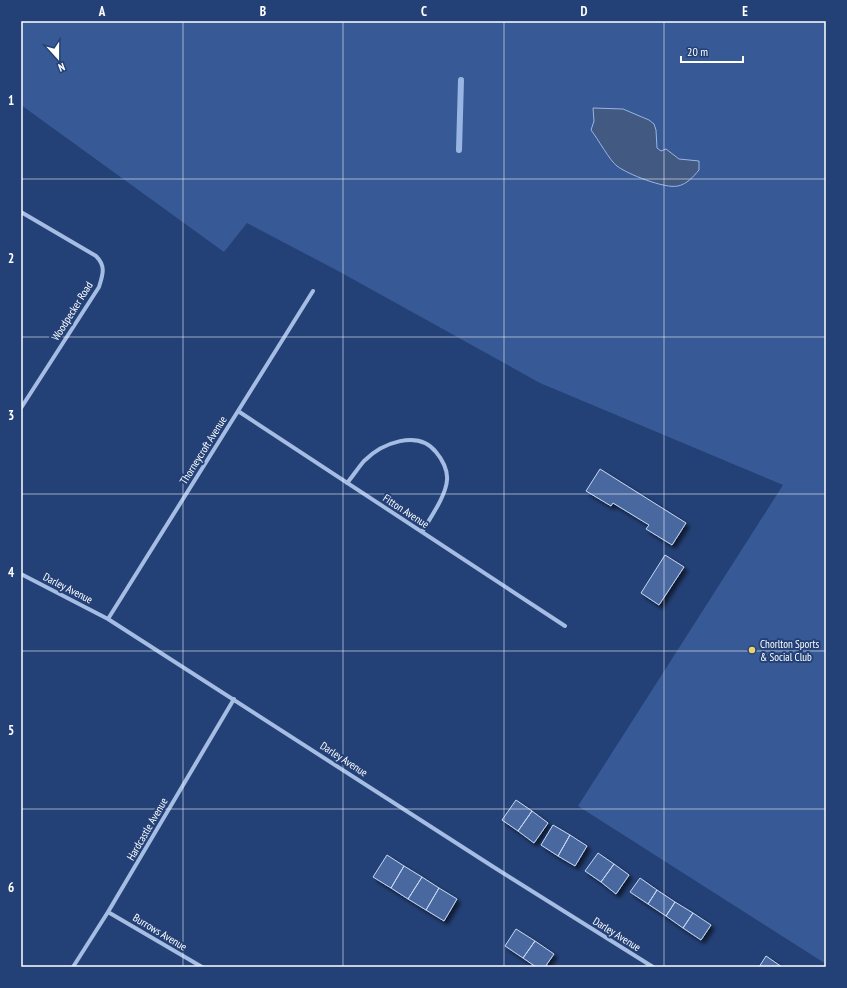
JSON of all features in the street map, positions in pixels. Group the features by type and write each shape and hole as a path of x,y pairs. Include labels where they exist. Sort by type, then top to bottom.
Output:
{"street":[{"name":"Woodpecker Road","path":"21,212 96,256 102,262 104,272 99,287 21,408"},
{"name":"Thorneycroft Avenue","path":"108,619 313,291"},
{"name":"Fitton Avenue","path":"238,411 565,626"},
{"path":"347,483 364,461 383,447 401,440 430,444 442,460 448,480 440,500 422,532"},
{"name":"Darley Avenue","path":"21,574 108,619 479,858 653,967"},
{"name":"Hardcastle Avenue","path":"74,967 234,699"},
{"name":"Burrows Avenue","path":"108,912 202,967"}],"shaded area":[{"path":"21,21 826,21 826,964 578,806 783,485 540,383 340,272 247,223 224,252 21,105"},
{"path":"593,108 623,109 649,120 654,124 656,130 657,148 661,151 666,149 679,159 699,161 699,170 684,184 672,186 637,177 622,169 611,160 591,130 594,121"}],"building":[{"path":"600,469 686,523 672,545 646,529 649,525 613,503 611,506 586,491"},
{"path":"665,555 684,567 659,605 641,593"},
{"path":"516,800 532,811 518,831 502,820"},
{"path":"532,811 548,823 534,843 518,831"},
{"path":"553,825 570,835 558,856 541,845"},
{"path":"570,835 587,846 575,866 558,856"},
{"path":"598,853 614,864 601,882 585,871"},
{"path":"387,855 404,866 391,888 373,877"},
{"path":"614,864 629,875 616,894 601,882"},
{"path":"404,866 422,877 408,899 391,888"},
{"path":"422,877 439,888 426,910 408,899"},
{"path":"640,878 657,890 648,904 630,892"},
{"path":"439,888 457,899 444,921 426,910"},
{"path":"657,890 675,902 666,916 648,904"},
{"path":"675,902 693,913 683,928 666,916"},
{"path":"693,913 711,925 701,940 683,928"},
{"path":"516,929 535,941 523,958 505,946"},
{"path":"535,941 554,954 545,967 536,967 523,958"},
{"path":"766,956 782,967 759,967"}],"waterway":[{"path":"459,150 461,80"}],"place":[{"name":"Chorlton Sports & Social Club","path":"752,650"}]}
